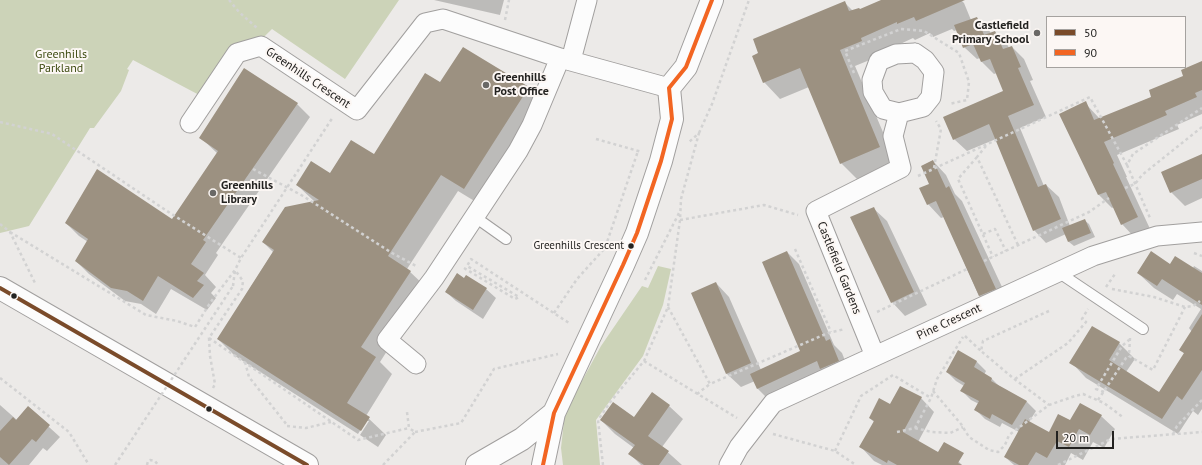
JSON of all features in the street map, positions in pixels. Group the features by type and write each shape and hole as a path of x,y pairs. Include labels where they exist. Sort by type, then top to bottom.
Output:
{"street":[{"path":"416,364 387,340 434,278 518,151 565,59 587,0"},
{"path":"543,465 554,413 623,265 637,232 661,161 672,119 669,88 686,67 712,0"},
{"name":"Greenhills Crescent","path":"190,123 237,53 261,46 357,110 425,24 443,19 565,59 669,88"},
{"path":"915,53 925,60 934,72 931,97 926,104 923,107 899,112 883,109 873,92 872,80 879,61 896,54 915,53"},
{"name":"Castlefield Gardens","path":"875,356 816,211 902,168 893,136 899,112"},
{"name":"Pine Crescent","path":"729,465 739,447 773,403 1093,256 1157,236 1202,232"},
{"path":"0,288 307,465"},
{"path":"477,465 522,439 554,413"}],"lane":[{"path":"475,217 506,239"},
{"path":"1058,272 1140,327"}],"path":[{"path":"229,0 239,12 262,33 269,51"},
{"path":"603,465 598,420 611,401 644,361 668,307 680,220 681,199 699,133 712,104 749,0"},
{"path":"913,179 1090,97 1127,165 1157,236"},
{"path":"0,224 10,232 146,315 177,321 195,328 210,303 235,270 286,187 344,101"},
{"path":"926,104 941,130 934,169"},
{"path":"1127,165 1133,154 1202,108"},
{"path":"0,122 52,134 170,213 241,258"},
{"path":"1124,188 1135,184 1142,175 1202,127"},
{"path":"683,147 699,133"},
{"path":"596,139 638,151 661,161"},
{"path":"987,144 958,179 993,257"},
{"path":"554,314 577,279 605,248 638,151"},
{"path":"977,157 1018,245"},
{"path":"253,169 303,196 392,253 414,264 434,278"},
{"path":"984,262 1089,212 1108,198"},
{"path":"680,220 764,205 820,222"},
{"path":"645,280 680,211"},
{"path":"983,234 995,229 1006,251"},
{"path":"10,232 36,285"},
{"path":"795,249 831,332"},
{"path":"459,264 515,298 520,297 467,266 471,259 569,323"},
{"path":"697,394 710,384 831,332 862,323 967,269"},
{"path":"115,465 233,286 235,270"},
{"path":"215,384 210,356 209,338 242,289 243,281 235,270"},
{"path":"1106,288 1154,297 1185,307 1193,306 1200,301"},
{"path":"1015,380 1068,343 1086,322 1082,319 1095,297"},
{"path":"668,307 710,384"},
{"path":"1129,356 1153,370 1185,307"},
{"path":"915,428 931,398 937,378 965,335 969,330 975,327 979,308"},
{"path":"981,350 983,341 1049,310"},
{"path":"1104,392 1096,389 1122,346 1140,327"},
{"path":"965,335 1015,380 1050,404"},
{"path":"209,338 358,440 409,428 415,432"},
{"path":"1098,400 1126,358 1129,356 1129,339"},
{"path":"383,465 415,432 461,423 494,369 584,348"},
{"path":"245,362 249,377 288,425 296,428 306,428 332,422"},
{"path":"835,451 861,396 893,375 931,398"},
{"path":"0,378 69,432 89,465"},
{"path":"933,391 963,427 969,437 989,450 998,452 1005,445 1009,435 1050,404 1083,394 1104,403 1124,418"},
{"path":"1173,434 1177,426 1202,400"},
{"path":"407,412 409,428"},
{"path":"274,446 288,425"},
{"path":"897,432 915,428 950,434 963,427"},
{"path":"1058,465 1112,439 1202,432"},
{"path":"147,465 148,461 150,460 155,461 158,465"}],"green space":[{"name":"Greenhills Parkland","path":"0,0 399,0 345,79 272,29 203,97 133,60 127,69 129,70 121,91 94,128 90,128 29,226 0,233"},
{"path":"658,266 671,269 663,305 643,356 596,420 600,465 563,465 561,448 565,412 601,346 642,286 648,288"}],"building":[{"path":"881,0 965,0 916,21 914,17 897,24 897,22 861,38 862,41 840,50 880,147 840,164 800,68 763,83 752,56 758,53 753,39 845,1 849,11 860,9"},
{"path":"977,17 984,35 995,31 1003,49 1012,46 1021,67 1018,68 1034,105 1008,116 1038,187 1046,184 1061,219 1033,231 989,124 953,140 943,117 1003,91 990,59 981,62 973,44 963,48 954,25"},
{"path":"463,47 529,87 464,189 441,175 388,256 411,271 361,347 376,357 347,403 370,417 361,431 217,339 274,250 262,242 285,207 319,200 296,185 311,161 330,173 351,140 374,154 425,73 440,82"},
{"path":"1202,61 1202,90 1195,93 1197,97 1165,111 1167,115 1104,142 1138,217 1121,225 1106,192 1098,195 1059,114 1086,101 1094,120 1151,97 1149,90 1183,76 1181,70"},
{"path":"244,68 298,103 203,240 206,242 191,264 204,273 197,281 204,285 193,298 158,276 143,301 127,291 111,288 75,261 88,239 65,223 97,169 172,219 218,151 199,138"},
{"path":"1202,154 1202,179 1170,193 1161,172"},
{"path":"933,160 946,188 949,186 996,289 979,296 936,201 927,205 919,188 929,184 921,166"},
{"path":"874,207 914,292 891,303 850,217"},
{"path":"1085,219 1091,233 1068,242 1062,228"},
{"path":"787,251 826,341 830,339 839,361 820,369 817,361 757,389 750,374 800,351 762,262"},
{"path":"1151,251 1170,264 1175,256 1202,273 1202,305 1162,279 1157,286 1137,273"},
{"path":"457,273 464,278 466,275 487,288 473,310 445,292"},
{"path":"716,282 751,363 726,374 691,293"},
{"path":"1202,314 1202,370 1182,400 1177,396 1162,419 1069,363 1092,326 1120,342 1109,360 1159,392 1184,353 1179,350"},
{"path":"958,350 977,361 974,367 992,378 991,381 1027,401 1012,425 992,414 990,419 974,410 979,401 960,391 965,383 946,372"},
{"path":"900,386 922,397 903,432 938,452 944,442 964,453 958,463 962,465 897,465 888,460 887,463 859,447 874,421 869,418 879,398 890,404"},
{"path":"652,392 670,405 648,436 669,451 659,465 644,465 628,454 635,445 600,420 613,402 634,417"},
{"path":"1080,403 1102,415 1090,435 1079,429 1069,447 1057,441 1047,458 1036,452 1028,465 1019,465 1004,457 1025,419 1049,432 1058,414 1070,420"},
{"path":"28,406 50,425 36,442 32,439 9,465 0,457 0,431 13,417 16,420"}],"transit line":[{"name":"90","path":"543,465 554,413 637,233 661,161 672,119 669,88 686,67 712,0"},
{"name":"50","path":"0,288 307,465"}],"place":[{"name":"Castlefield Primary School","path":"1037,33"},
{"name":"Greenhills Post Office","path":"486,85"},
{"name":"Greenhills Library","path":"213,193"},
{"name":"Greenhills Crescent","path":"631,246"}]}
